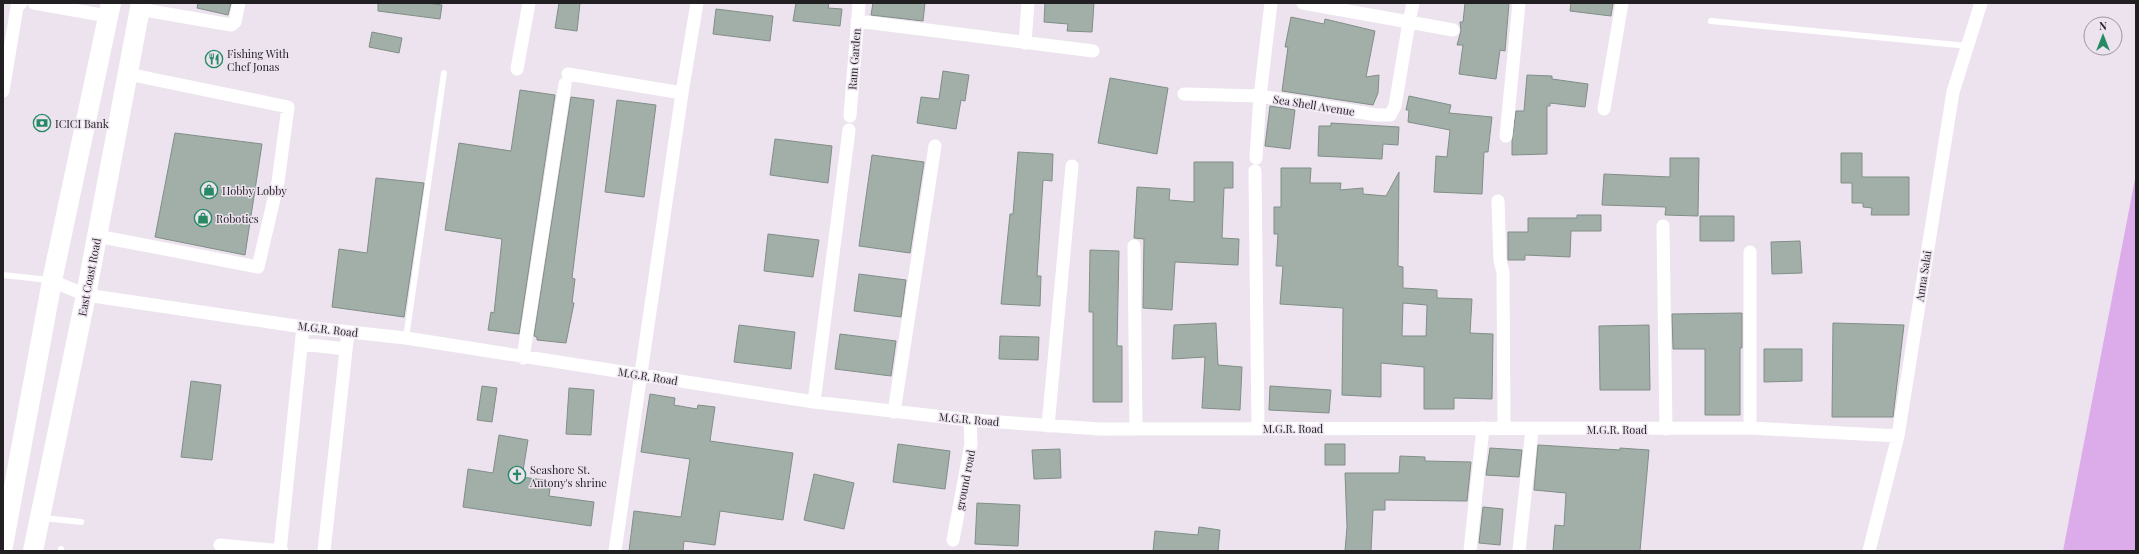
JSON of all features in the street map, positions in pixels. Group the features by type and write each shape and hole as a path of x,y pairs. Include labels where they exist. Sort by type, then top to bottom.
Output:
{"main road":[{"path":"3,546 5,516 108,6"},
{"name":"East Coast Road","path":"33,551 86,295 140,6"}],"street":[{"path":"3,91 17,7 21,3"},
{"path":"34,3 108,6"},
{"path":"140,6 231,25 235,22 239,3"},
{"path":"517,69 529,3"},
{"path":"615,551 642,375 682,93 697,3"},
{"name":"Ram Garden","path":"850,116 858,3"},
{"path":"1025,43 1028,3"},
{"name":"Sea Shell Avenue","path":"1271,3 1260,96 1377,115 1390,115 1395,106 1409,22"},
{"path":"1304,3 1453,30"},
{"path":"1409,22 1413,3"},
{"path":"1506,136 1519,3"},
{"path":"1604,109 1622,3"},
{"name":"Anna Salai","path":"1870,551 1898,436 1952,99 1981,3"},
{"path":"857,21 1093,51"},
{"path":"97,236 258,267 278,182 288,107 128,74"},
{"path":"523,358 566,79 682,93"},
{"path":"1184,94 1260,96 1256,164 1258,428"},
{"path":"814,402 850,130"},
{"path":"894,412 935,146"},
{"path":"1048,426 1072,166"},
{"path":"1498,201 1500,261 1503,272 1504,427"},
{"path":"1663,226 1666,429"},
{"path":"1134,246 1136,429"},
{"path":"1750,252 1750,428"},
{"name":"M.G.R. Road","path":"52,281 86,295 303,327 406,338 523,358 814,402 970,420 1048,426 1136,429 1504,427 1532,429 1750,428 1898,436"},
{"path":"220,545 281,551 303,327"},
{"path":"324,551 348,332"},
{"path":"301,344 346,349"},
{"name":"ground road","path":"953,540 971,444 970,420"},
{"path":"1470,551 1483,428"},
{"path":"1519,551 1532,429"}],"lane":[{"path":"1712,21 1968,46"},
{"path":"406,338 444,73"},
{"path":"3,275 52,281"},
{"path":"40,518 80,522"}],"shaded area":[{"path":"2136,174 2136,551 2063,551"}],"building":[{"path":"198,3 231,3 228,15 197,8"},
{"path":"378,3 427,3 442,5 440,19 378,11"},
{"path":"559,3 580,3 577,31 555,28"},
{"path":"796,3 829,3 828,8 842,9 840,26 793,21"},
{"path":"873,3 925,3 923,21 871,15"},
{"path":"1045,3 1094,3 1092,32 1067,31 1068,24 1044,22"},
{"path":"1465,3 1509,3 1505,51 1500,50 1496,79 1459,74 1463,45 1457,45 1461,31 1460,22 1463,22"},
{"path":"1571,3 1613,3 1611,16 1570,11"},
{"path":"716,9 773,16 770,41 713,34"},
{"path":"1291,17 1324,24 1325,19 1375,31 1366,77 1379,75 1378,93 1373,105 1282,91 1288,47 1285,47"},
{"path":"372,32 402,38 399,53 369,47"},
{"path":"943,71 969,75 965,101 961,100 956,129 917,123 921,97 939,99"},
{"path":"1527,75 1552,76 1552,79 1588,84 1585,107 1550,103 1550,106 1547,106 1547,154 1512,155 1512,141 1516,111 1524,111"},
{"path":"1110,78 1168,88 1157,154 1098,143"},
{"path":"520,90 555,95 519,334 488,330 491,312 494,313 502,239 445,230 459,143 511,151"},
{"path":"1409,96 1451,105 1449,113 1492,117 1488,152 1484,152 1482,194 1434,192 1436,156 1447,157 1450,130 1408,122 1409,110 1406,110"},
{"path":"571,97 594,100 572,278 575,279 572,303 574,303 566,343 537,340 537,337 534,336"},
{"path":"617,100 656,105 644,197 605,192"},
{"path":"1270,106 1295,110 1290,149 1265,146"},
{"path":"1331,123 1399,127 1398,145 1383,144 1382,159 1318,156 1319,126 1331,126"},
{"name":"Hobby Lobby","path":"175,133 262,144 245,255 155,237"},
{"path":"775,139 832,146 828,183 770,175"},
{"path":"1018,152 1053,154 1052,181 1043,180 1037,276 1041,276 1040,306 1001,304 1010,214 1013,214"},
{"path":"1841,153 1862,153 1862,177 1909,177 1909,215 1871,215 1872,208 1863,207 1863,203 1852,203 1852,183 1841,183"},
{"path":"872,155 924,162 910,253 859,246"},
{"path":"1670,158 1699,158 1698,216 1665,215 1666,207 1602,205 1604,174 1670,177"},
{"path":"1194,162 1233,162 1233,188 1224,188 1222,238 1239,239 1238,265 1175,262 1172,310 1143,308 1144,239 1134,238 1137,187 1170,189 1169,200 1194,202"},
{"path":"1281,168 1311,168 1310,183 1341,183 1340,190 1363,188 1363,194 1386,196 1399,172 1398,266 1403,267 1403,288 1437,290 1437,298 1472,299 1470,333 1493,334 1492,399 1454,398 1454,409 1424,409 1424,367 1381,363 1381,397 1342,395 1343,308 1280,304 1283,266 1276,266 1278,234 1274,234 1274,207 1281,207","holes":["1403,303 1427,305 1426,336 1402,336"]},
{"path":"376,178 424,183 404,317 332,307 339,249 367,253"},
{"path":"1577,215 1601,215 1601,231 1571,231 1570,257 1525,255 1525,260 1508,260 1508,232 1528,232 1528,218 1577,218"},
{"path":"1700,216 1734,216 1734,241 1700,241"},
{"path":"768,234 819,240 813,277 764,271"},
{"path":"1800,241 1802,273 1772,274 1771,242"},
{"path":"1090,250 1119,251 1117,346 1122,346 1122,402 1093,402 1093,312 1089,312"},
{"path":"859,274 906,280 901,317 854,311"},
{"path":"1742,313 1742,348 1740,348 1740,415 1705,415 1705,349 1673,349 1672,314"},
{"path":"1216,323 1218,365 1242,367 1240,410 1202,408 1205,357 1172,359 1174,325"},
{"path":"1833,323 1904,325 1893,417 1832,417"},
{"path":"739,325 795,332 791,369 734,362"},
{"path":"1649,325 1650,390 1600,390 1599,326"},
{"path":"840,334 896,341 891,376 835,369"},
{"path":"1000,336 1039,337 1038,360 999,359"},
{"path":"1764,349 1802,349 1802,381 1764,382"},
{"path":"191,381 221,385 212,460 181,457"},
{"path":"482,386 497,388 492,422 477,420"},
{"path":"1270,386 1331,390 1329,413 1269,410"},
{"path":"569,388 594,390 591,435 566,434"},
{"path":"650,394 675,398 674,405 697,409 698,405 715,407 710,441 793,453 783,520 720,511 715,545 684,541 683,551 629,551 634,511 681,517 690,459 641,452"},
{"path":"499,435 528,440 522,477 551,481 549,496 594,502 591,526 463,507 468,469 493,473"},
{"path":"898,444 950,451 945,489 893,482"},
{"path":"1325,444 1345,444 1345,465 1325,465"},
{"path":"1538,445 1620,450 1620,448 1649,450 1640,551 1553,551 1555,525 1564,526 1566,493 1534,490"},
{"path":"1490,448 1522,450 1519,477 1486,475"},
{"path":"1060,449 1061,478 1034,479 1032,450"},
{"path":"1400,456 1425,457 1425,461 1471,462 1467,501 1385,500 1385,510 1373,510 1371,551 1345,551 1347,527 1345,473 1399,473"},
{"path":"814,474 854,483 844,529 804,520"},
{"path":"977,503 1020,505 1018,546 975,544"},
{"path":"1483,507 1503,509 1500,545 1479,543"},
{"path":"1199,527 1220,530 1218,551 1153,551 1155,531 1198,535"}],"place":[{"name":"Fishing With Chef Jonas","path":"214,59"},
{"name":"ICICI Bank","path":"42,123"},
{"name":"Hobby Lobby","path":"209,190"},
{"name":"Robotics","path":"203,218"},
{"name":"Seashore St. Antony's shrine","path":"517,475"}]}
